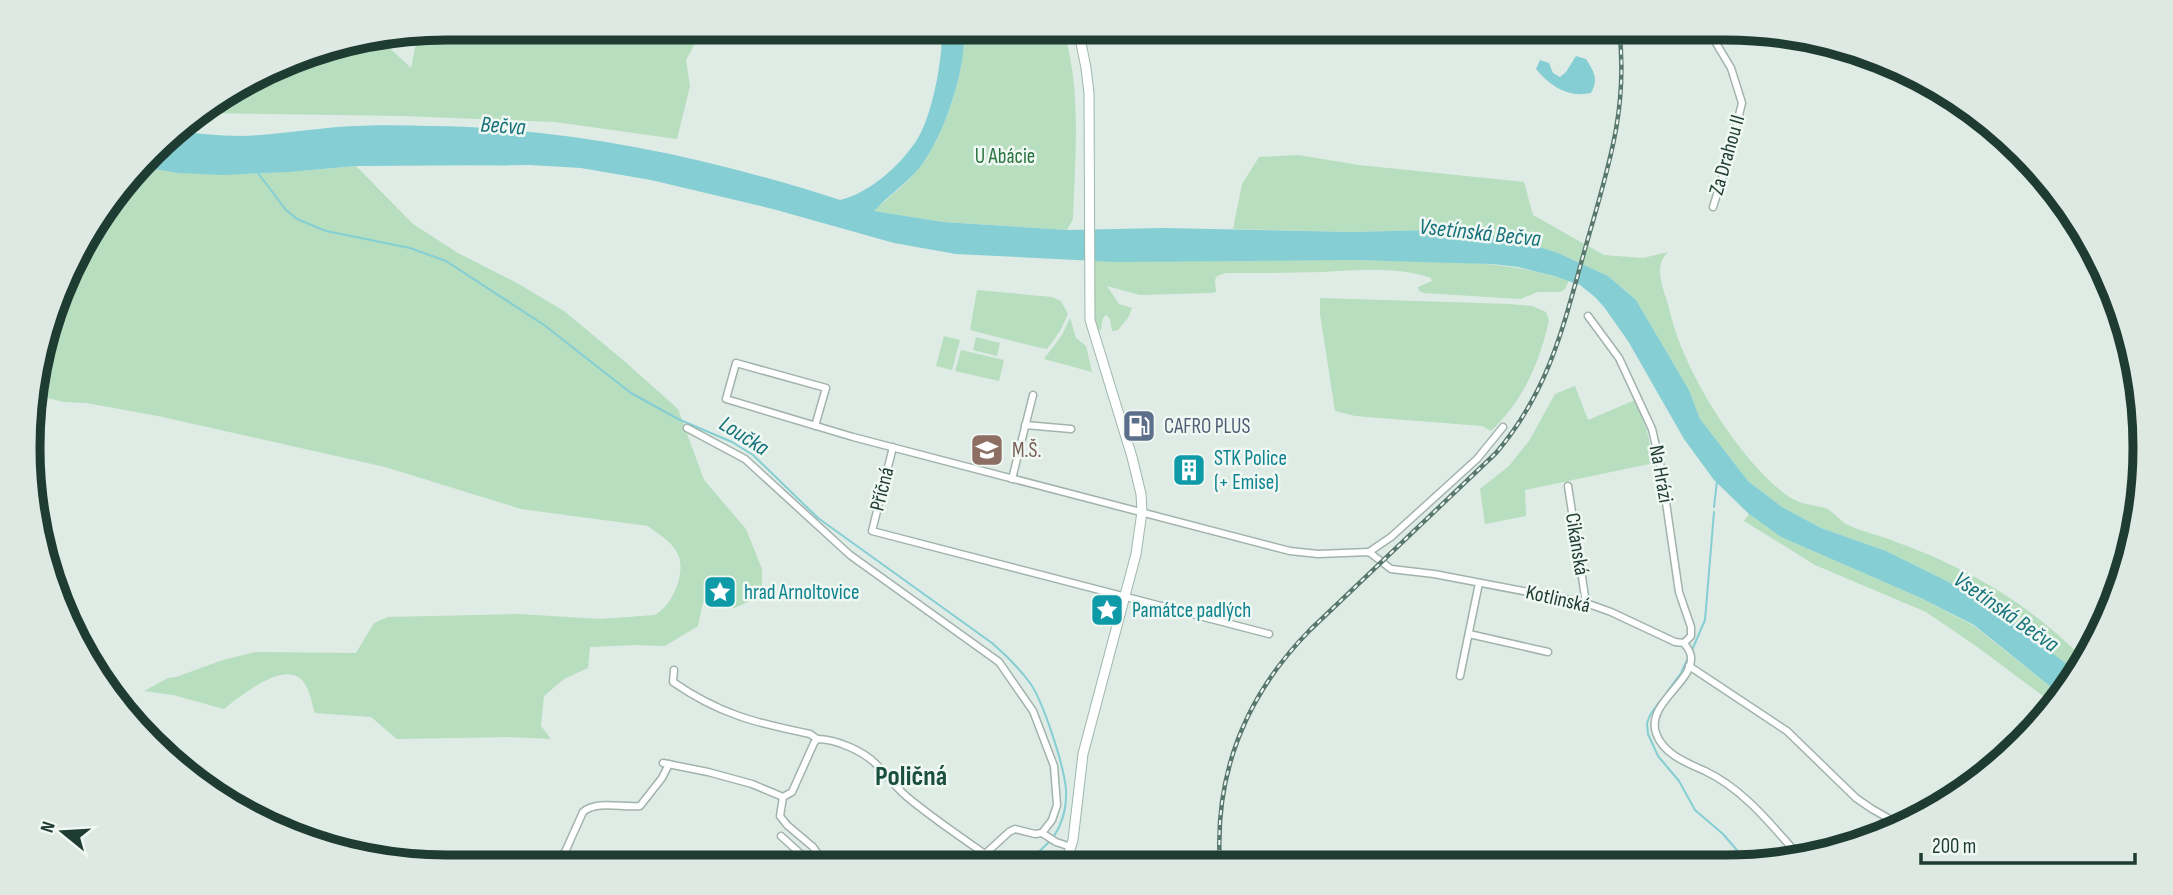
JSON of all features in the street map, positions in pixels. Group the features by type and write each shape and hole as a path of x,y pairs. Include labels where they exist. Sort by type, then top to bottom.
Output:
{"main road":[{"path":"1068,855 1083,754 1139,542 1142,512 1132,457 1092,328 1089,278 1089,93 1080,40"}],"street":[{"name":"Za Drahou II","path":"1713,207 1742,103 1731,68 1714,40"},
{"name":"Na Hrázi","path":"1588,316 1619,358 1655,439 1679,592 1691,627 1691,636 1684,643"},
{"path":"815,426 826,388 736,363 726,399 815,426 892,447 1298,553 1369,552 1391,537 1477,459 1503,428"},
{"path":"1012,479 1033,395"},
{"path":"1025,425 1071,429"},
{"path":"687,428 745,459 850,555 999,662 1033,711 1055,766 1055,812 1045,835"},
{"name":"Příčná","path":"892,447 872,531 1125,597"},
{"name":"Cikánská","path":"1568,486 1586,603"},
{"name":"Kotlinská","path":"1369,552 1391,569 1434,574 1586,603 1675,642 1684,643"},
{"path":"1460,676 1479,583"},
{"path":"1125,597 1269,634"},
{"path":"1469,634 1548,652"},
{"path":"1684,643 1690,654 1689,666 1658,712 1654,722 1657,734 1665,747 1688,765 1706,771 1735,790 1759,811 1792,849"},
{"path":"1689,666 1787,731 1856,798 1891,820"},
{"path":"674,670 673,682 732,715 844,744 874,762 909,798 985,854 1013,830 1019,829 1045,835 1071,847"},
{"path":"783,797 792,792 810,748 817,739"},
{"path":"562,855 583,812 589,807 597,806 640,806 662,778 666,763 752,784 783,797"},
{"path":"783,797 780,816 818,855"},
{"path":"781,836 802,855"}],"green space":[{"path":"697,40 686,60 690,86 677,139 555,122 215,113 267,82 292,71 368,48 387,45 411,68 416,42 421,41"},
{"name":"U Abácie","path":"964,40 1066,40 1073,75 1076,123 1073,219 1067,230 943,222 873,211 916,172 930,153 953,100"},
{"path":"1298,155 1359,165 1524,182 1533,215 1604,255 1643,258 1668,252 1661,265 1661,281 1687,360 1731,436 1767,478 1795,500 1825,508 1846,524 1935,557 1993,587 2029,611 2077,652 2069,666 1985,600 1886,551 1821,528 1782,507 1748,481 1700,419 1689,390 1636,300 1608,276 1558,253 1528,243 1485,234 1430,230 1352,232 1233,229 1242,184 1259,157"},
{"path":"356,166 413,224 458,253 564,311 623,360 678,409 704,480 746,529 762,569 762,596 734,608 703,602 698,626 665,646 590,647 588,668 564,679 544,696 541,726 551,739 397,739 371,717 315,713 306,686 299,677 289,674 265,681 224,709 173,695 144,691 168,678 255,652 356,653 374,623 388,617 518,614 600,619 655,615 667,605 679,581 680,564 677,552 666,539 648,526 521,509 385,467 158,416 44,397 54,342 82,267 109,221 152,168 222,174 276,173"},
{"path":"1353,260 1489,264 1543,273 1569,281 1560,292 1538,292 1520,299 1424,293 1419,291 1418,287 1432,281 1431,278 1391,270 1226,273 1217,276 1216,292 1210,293 1140,295 1107,286 1119,304 1132,308 1118,330 1112,331 1110,319 1106,315 1101,330 1097,331 1094,261"},
{"path":"977,290 1052,297 1061,301 1068,314 1047,349 970,330"},
{"path":"1320,298 1532,306 1546,312 1549,320 1541,351 1529,380 1512,407 1491,431 1482,426 1355,416 1335,411 1320,314"},
{"path":"1070,318 1076,338 1086,346 1092,372 1044,359 1062,335"},
{"path":"944,336 960,340 952,370 936,366"},
{"path":"976,337 1000,343 997,356 973,350"},
{"path":"961,350 1004,360 999,381 955,371"},
{"path":"1575,386 1588,420 1635,400 1647,431 1654,463 1525,490 1526,516 1485,524 1480,489 1509,466 1529,441 1555,394"},
{"path":"1749,514 1781,537 1921,598 1974,626 2053,689 2046,698 1926,612 1815,565 1744,521"}],"water":[{"path":"942,40 964,40 958,80 946,119 921,166 874,211 943,222 1067,230 1430,230 1485,234 1528,243 1558,253 1608,276 1636,300 1689,390 1700,419 1748,481 1782,507 1821,528 1886,551 1985,600 2069,666 2053,689 1974,625 1921,598 1781,537 1749,514 1714,480 1684,439 1628,341 1604,307 1580,285 1554,276 1492,264 1353,260 1116,262 956,254 894,243 773,209 651,180 581,168 530,165 356,166 222,175 151,169 189,133 242,136 360,126 480,128 533,132 637,147 739,170 840,200 874,184 903,158 918,138 928,114"},
{"path":"1576,56 1586,59 1593,72 1595,84 1591,93 1575,94 1560,89 1547,81 1536,69 1540,60 1549,63 1553,73 1560,77"}],"waterway":[{"name":"Loučka","path":"258,173 286,210 297,219 326,231 410,248 446,261 544,325 631,393 753,455 818,518 992,643 1030,683 1052,735 1065,780 1066,797 1063,815 1053,838"},
{"path":"1714,507 1717,481"},
{"path":"1692,650 1705,620 1714,512"},
{"path":"1667,692 1688,658"},
{"path":"1660,701 1647,723 1648,734 1658,756 1679,781 1695,810 1723,834 1741,854"},
{"name":"Loučka","path":"1035,855 1049,842"}],"railway":[{"path":"1220,855 1223,799 1229,767 1239,737 1268,681 1310,630 1496,453 1530,405 1542,381 1569,305 1614,140 1621,86 1620,40"}],"place":[{"name":"CAFRO PLUS","path":"1139,426"},
{"name":"M.Š.","path":"987,450"},
{"name":"STK Police (+ Emise)","path":"1189,470"},
{"name":"hrad Arnoltovice","path":"720,592"},
{"name":"Památce padlých","path":"1107,610"}],"district":[{"name":"Poličná","path":"911,776"}],"water label":[{"name":"Bečva","path":"503,126"},
{"name":"Vsetínská Bečva","path":"1480,233"},
{"name":"Vsetínská Bečva","path":"2006,612"}]}
